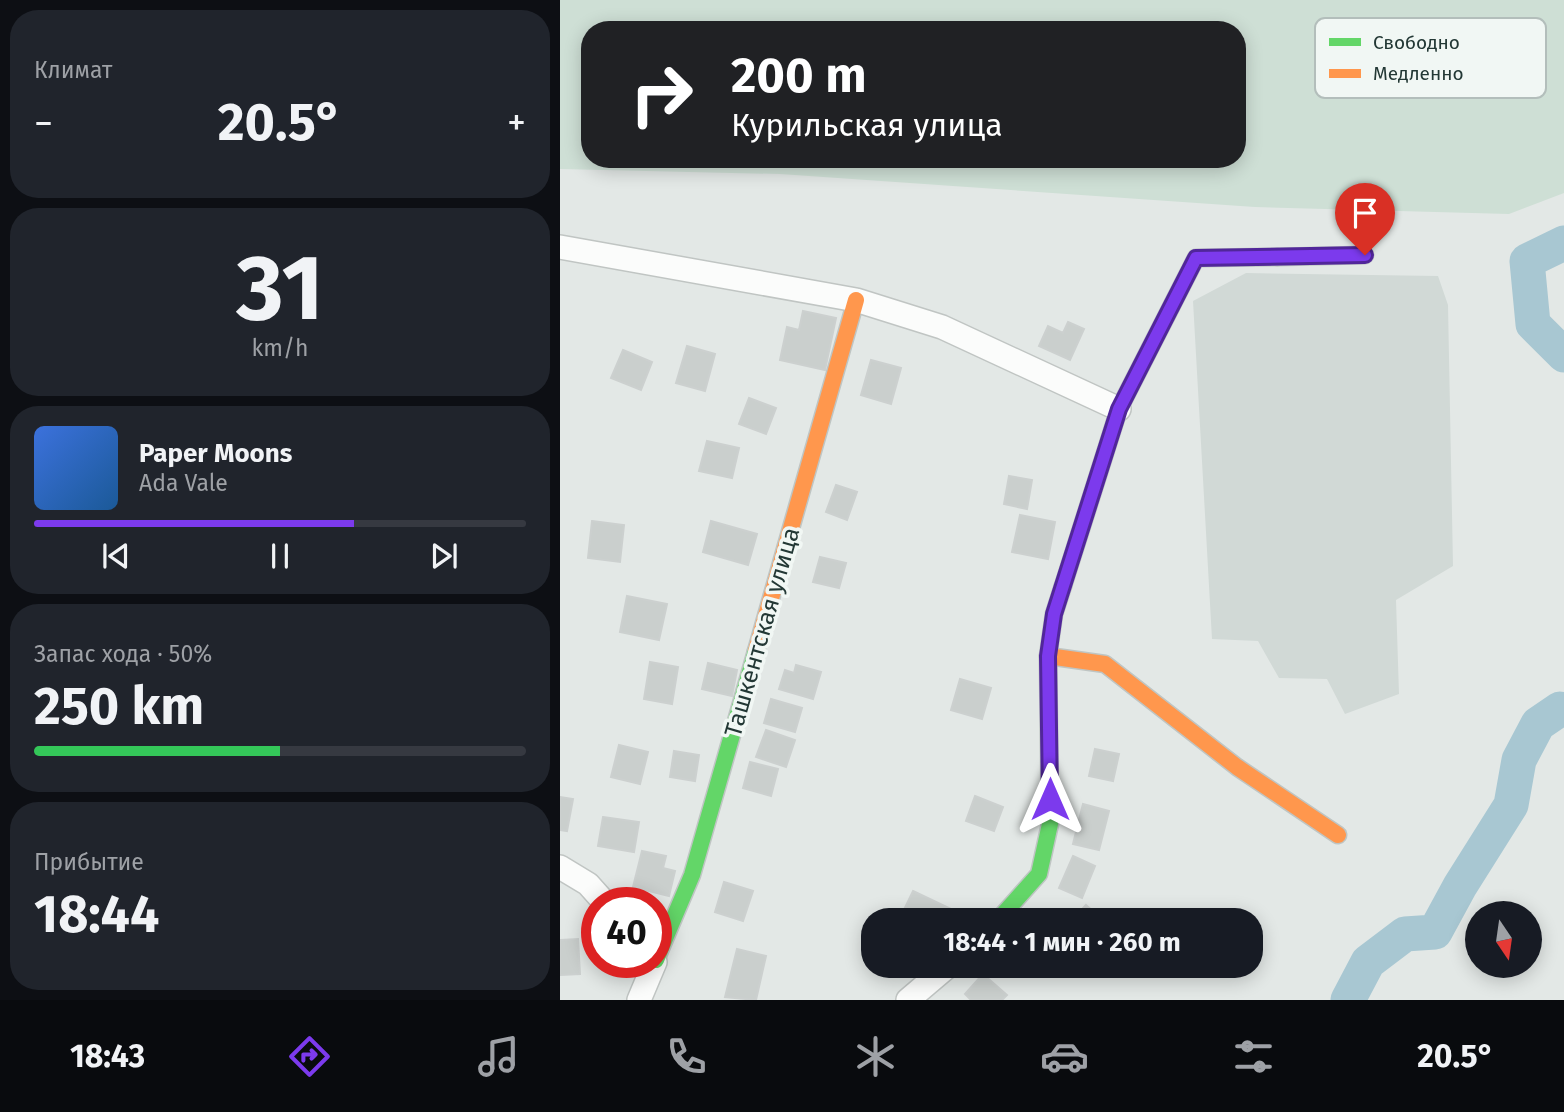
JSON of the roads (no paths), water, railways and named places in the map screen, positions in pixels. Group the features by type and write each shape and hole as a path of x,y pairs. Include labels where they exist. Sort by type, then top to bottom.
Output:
{"street":[{"path":"560,247 856,300 942,327 1119,409"},
{"path":"1009,908 1039,874 1050,824 1048,656 1054,614 1119,409 1196,258 1365,255"},
{"name":"Ташкентская улица","path":"672,923 692,875 856,300"},
{"path":"1048,656 1105,664 1237,767 1338,835"},
{"path":"560,867 591,887"},
{"name":"Ташкентская улица","path":"639,1000 649,978"},
{"path":"908,1000 934,978"}],"waterway":[{"path":"1564,243 1527,261 1533,324 1564,355"},
{"path":"1348,1000 1368,962 1405,934 1435,932 1460,886 1511,805 1519,760 1538,724 1560,709 1564,710"}]}
